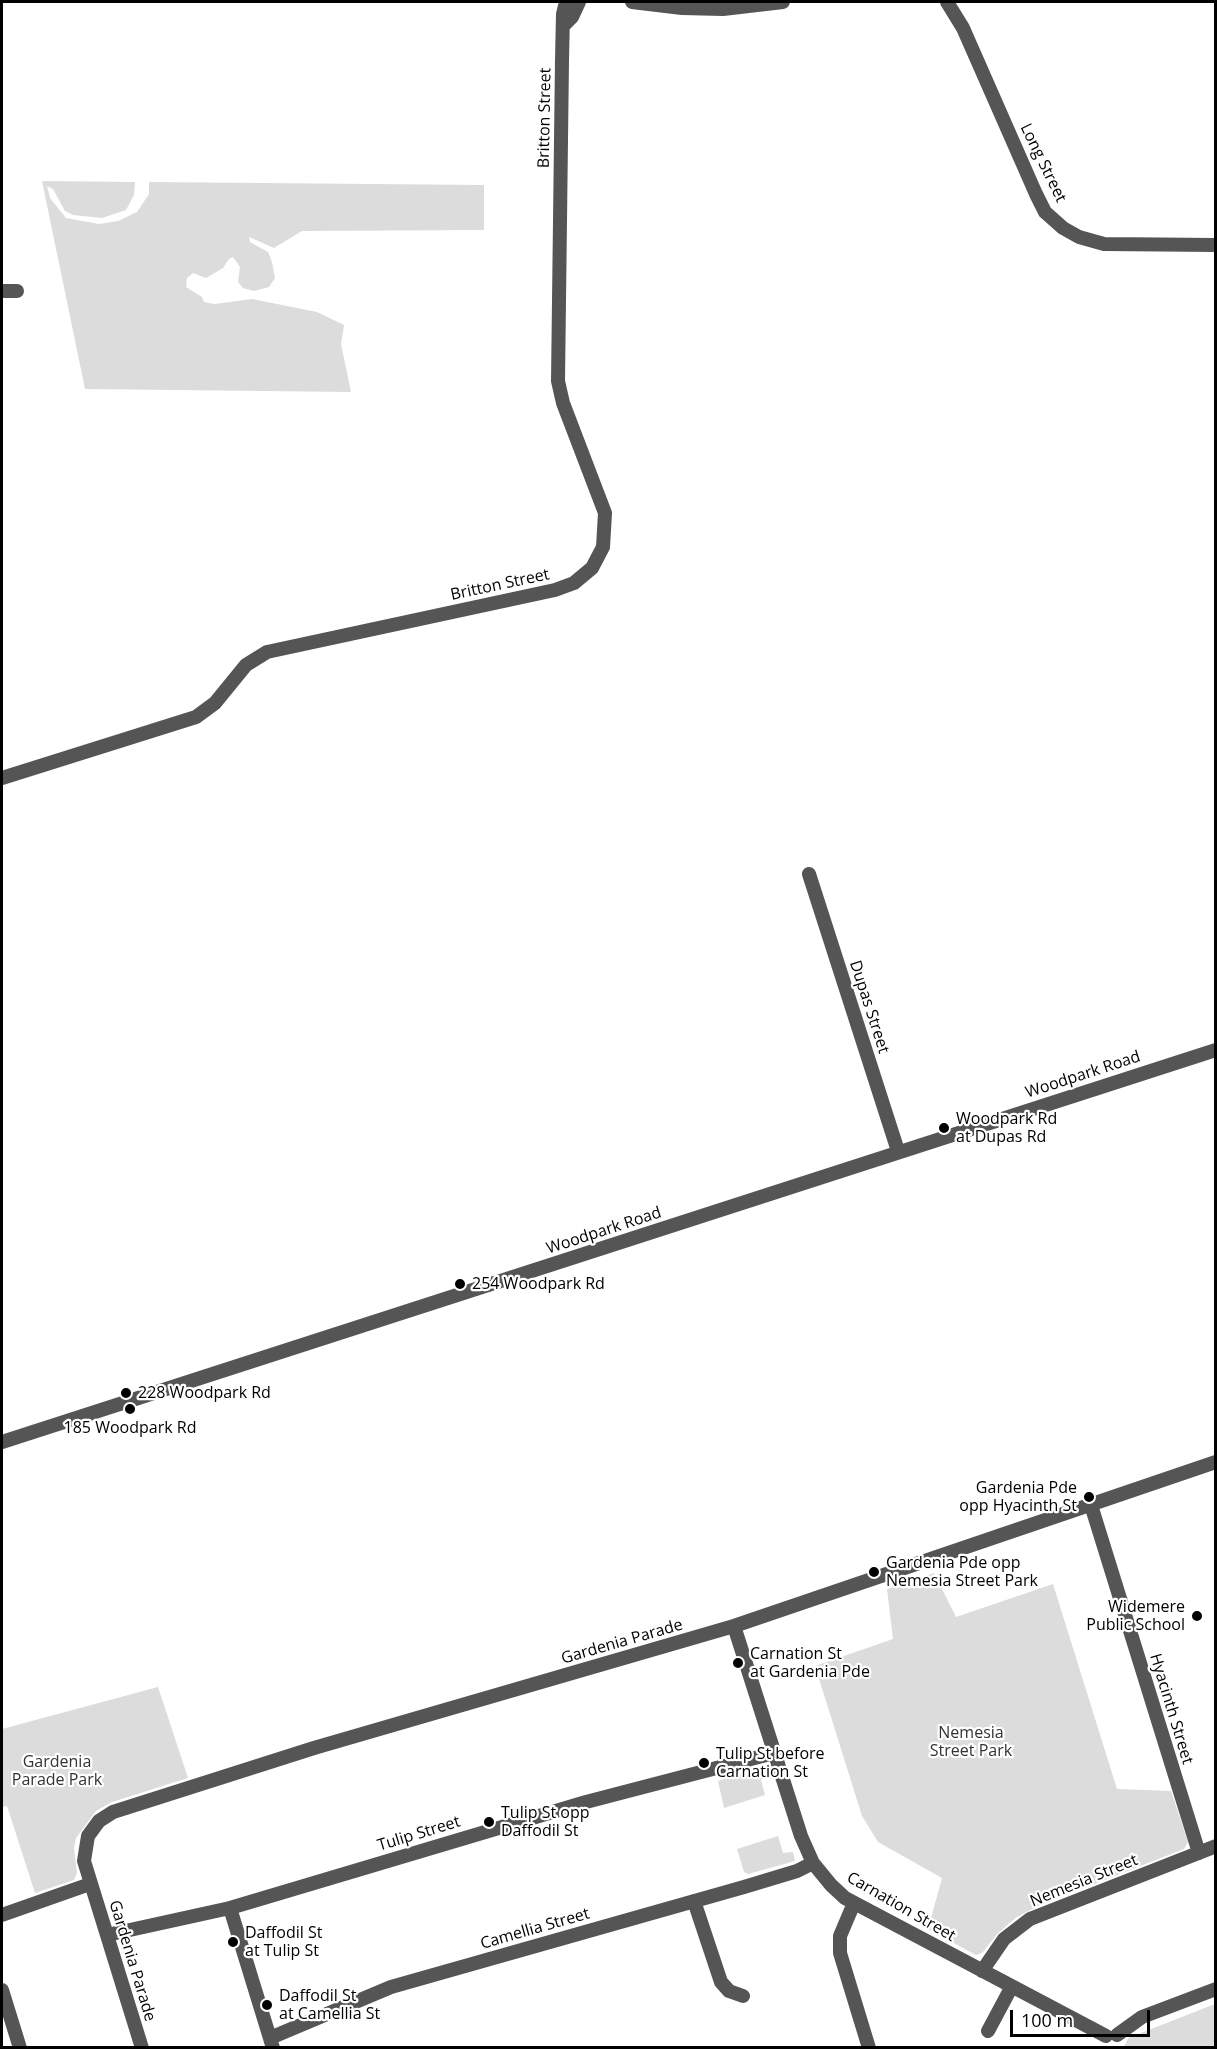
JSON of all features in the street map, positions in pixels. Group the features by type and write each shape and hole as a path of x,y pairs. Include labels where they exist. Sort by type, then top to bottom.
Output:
{"street":[{"name":"Britton Street","path":"2,778 196,717 215,703 246,664 267,652 555,590 574,583 592,568 603,547 605,513 563,403 558,381 562,60 565,24 563,14 566,2"},
{"name":"Britton Street","path":"565,24 572,17 579,2"},
{"path":"632,2 682,8 723,9 783,2"},
{"name":"Long Street","path":"946,2 963,28 1045,212 1063,228 1079,237 1104,244 1215,245"},
{"path":"2,291 17,291"},
{"name":"Dupas Street","path":"809,874 898,1151"},
{"name":"Woodpark Road","path":"2,1442 1215,1050"},
{"name":"Gardenia Parade","path":"142,2048 84,1861 86,1842 95,1826 113,1812 314,1748 734,1626 1215,1462"},
{"name":"Hyacinth Street","path":"1091,1505 1199,1853"},
{"name":"Carnation Street","path":"734,1626 801,1836 813,1863 831,1886 855,1903 1112,2042"},
{"name":"Tulip Street","path":"107,1935 230,1908 586,1802 774,1753"},
{"name":"Nemesia Street","path":"982,1971 1004,1939 1030,1919 1215,1846"},
{"name":"Camellia Street","path":"271,2043 391,1987 797,1871 813,1863"},
{"name":"Gardenia Parade","path":"2,1915 90,1884"},
{"path":"693,1901 721,1982 729,1991 743,1996"},
{"path":"855,1903 840,1936 840,1953 869,2048"},
{"path":"230,1908 271,2043"},
{"path":"988,2031 1011,1988"},
{"path":"1112,2042 1142,2017 1215,1989"},
{"path":"2,1990 20,2048"}],"green space":[{"path":"42,181 135,182 134,195 126,210 102,218 73,215 65,211 53,189 47,186 50,198 66,218 99,224 118,221 137,212 149,194 149,182 484,185 484,230 302,231 274,248 249,237 250,242 268,252 272,262 275,278 269,287 254,291 243,288 238,282 240,267 233,257 223,268 206,278 193,273 187,278 186,287 202,297 204,302 215,304 252,299 317,312 344,325 341,344 351,392 85,389"},
{"name":"Nemesia Street Park","path":"934,1573 956,1617 1053,1584 1117,1789 1171,1791 1188,1842 1184,1849 1038,1906 1017,1917 998,1933 982,1953 976,1955 928,1929 942,1878 878,1842 862,1816 815,1666 893,1639 887,1589"},
{"name":"Gardenia Parade Park","path":"158,1687 188,1778 112,1802 96,1811 76,1838 74,1848 77,1873 74,1880 35,1893 7,1806 2,1807 2,1729"},
{"path":"763,1768 768,1776 761,1780 765,1795 724,1808 718,1781"},
{"path":"778,1836 783,1853 793,1852 795,1861 748,1874 744,1872 737,1849"},
{"path":"1215,2004 1215,2047 1124,2047 1128,2038"}],"place":[{"name":"Woodpark Rd at Dupas Rd","path":"944,1128"},
{"name":"254 Woodpark Rd","path":"460,1284"},
{"name":"228 Woodpark Rd","path":"126,1393"},
{"name":"185 Woodpark Rd","path":"130,1409"},
{"name":"Gardenia Pde opp Hyacinth St","path":"1089,1497"},
{"name":"Gardenia Pde opp Nemesia Street Park","path":"874,1572"},
{"name":"Widemere Public School","path":"1197,1616"},
{"name":"Carnation St at Gardenia Pde","path":"738,1663"},
{"name":"Tulip St before Carnation St","path":"704,1763"},
{"name":"Tulip St opp Daffodil St","path":"489,1822"},
{"name":"Daffodil St at Tulip St","path":"233,1942"},
{"name":"Daffodil St at Camellia St","path":"267,2005"}]}
